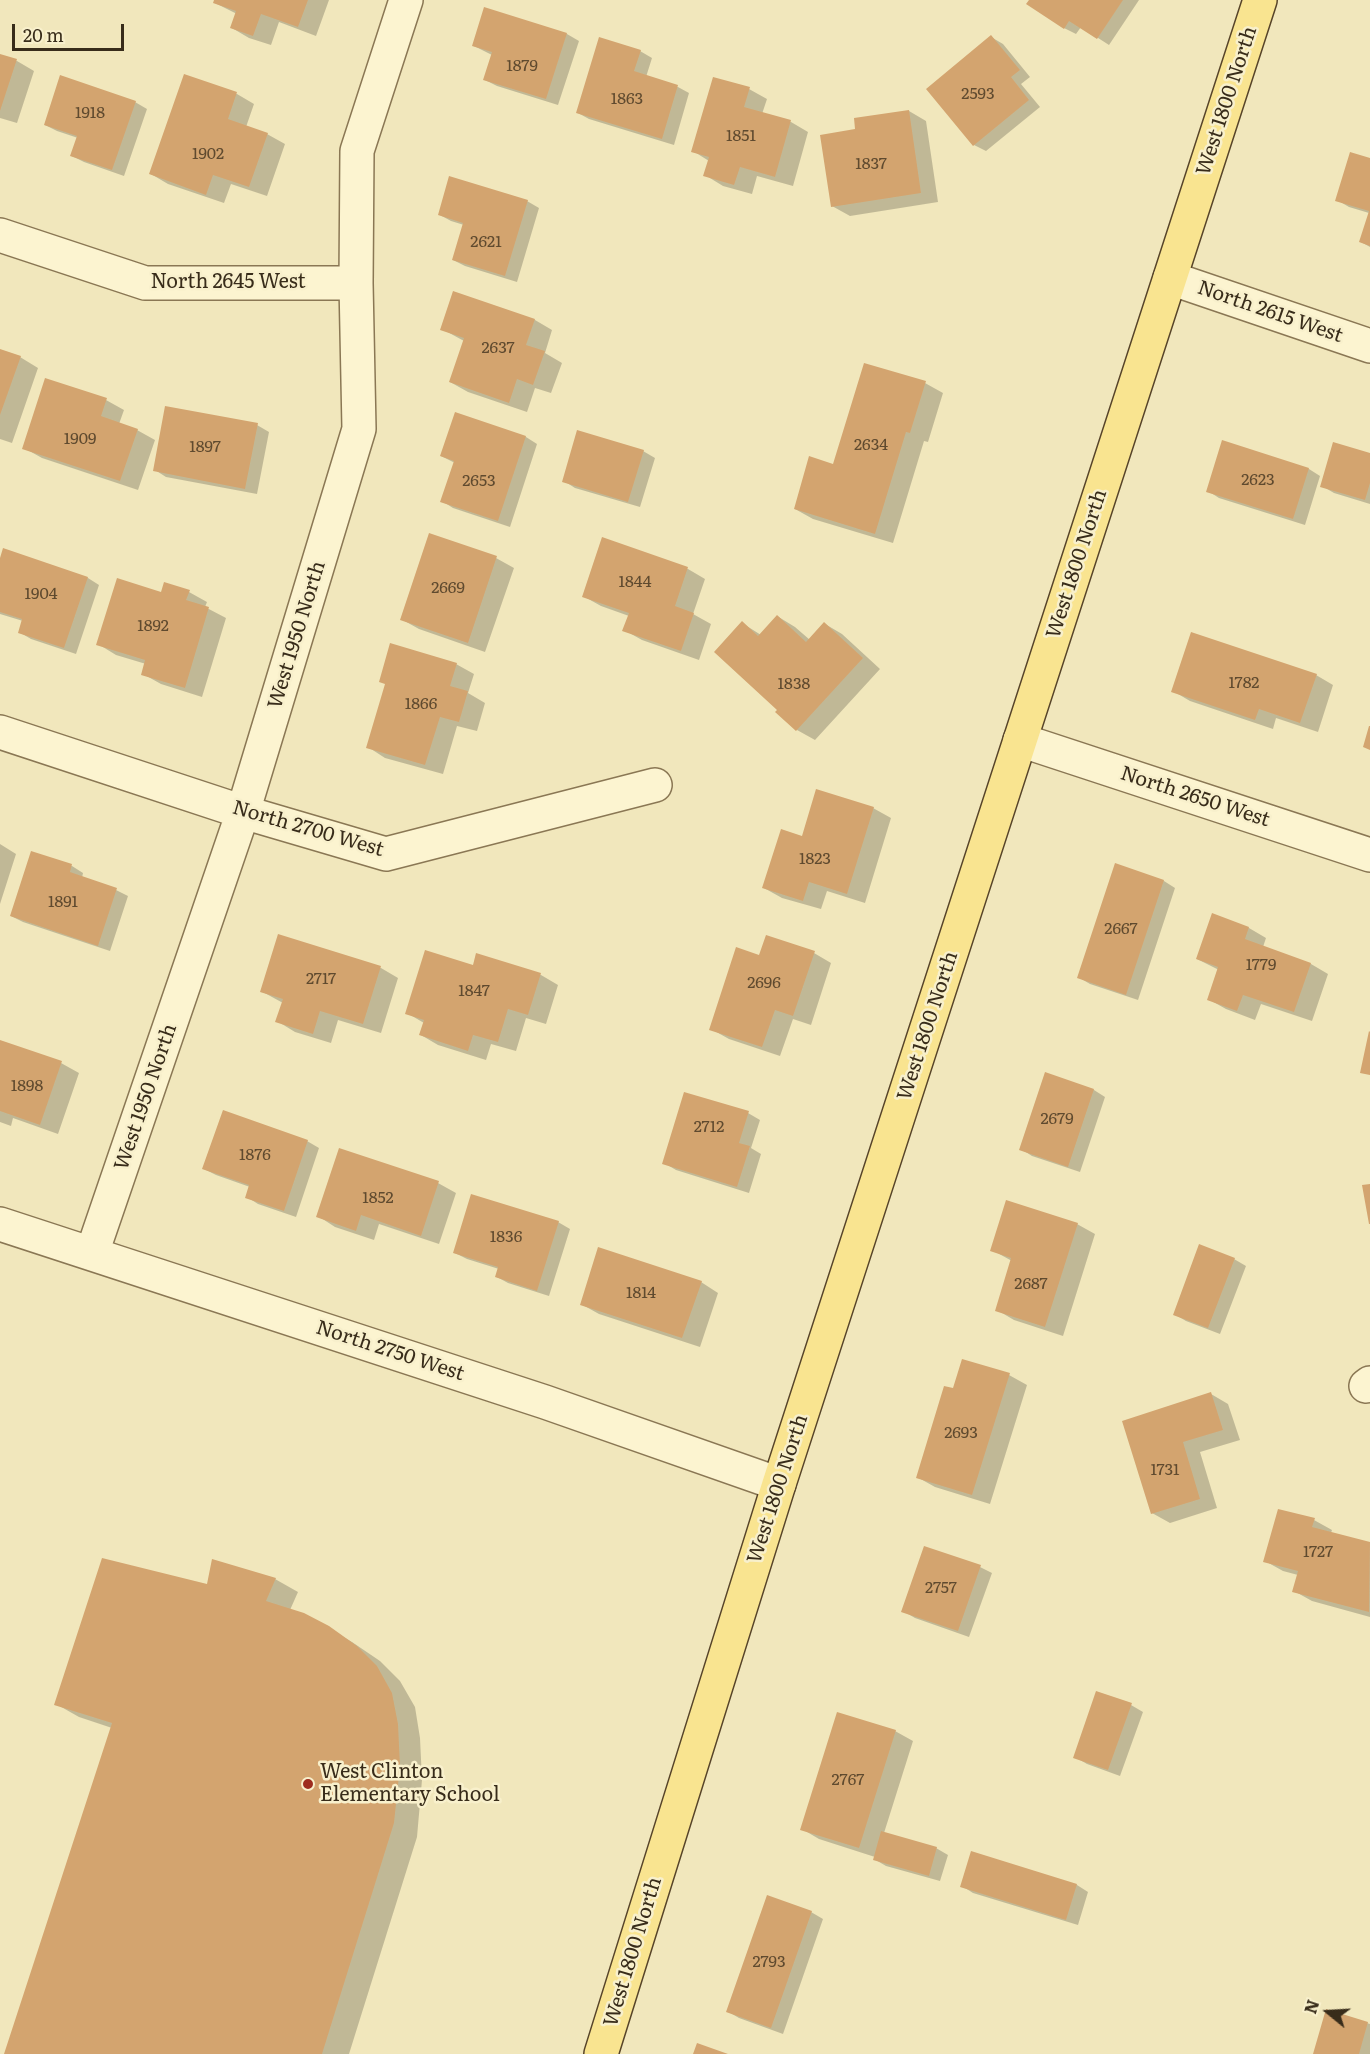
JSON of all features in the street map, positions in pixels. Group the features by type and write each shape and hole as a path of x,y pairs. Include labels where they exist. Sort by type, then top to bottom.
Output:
{"main road":[{"name":"West 1800 North","path":"601,2054 779,1484 1260,0"}],"street":[{"name":"West 1950 North","path":"92,1253 243,812 359,429 356,283 357,151 406,0"},
{"name":"North 2645 West","path":"0,235 145,283 356,283"},
{"name":"North 2615 West","path":"1170,278 1370,346"},
{"name":"North 2700 West","path":"0,732 243,812 386,854 655,784"},
{"name":"North 2650 West","path":"1020,740 1370,855"},
{"name":"North 2750 West","path":"0,1224 545,1402 779,1484"}],"building":[{"path":"214,0 308,0 298,27 261,14 253,36 230,28 236,11 213,3"},
{"path":"1029,0 1123,0 1097,39 1069,21 1064,29 1026,4"},
{"path":"484,7 567,33 546,99 483,80 492,52 472,46"},
{"path":"991,35 1020,70 1011,77 1029,100 973,146 926,89"},
{"path":"599,37 641,50 634,71 678,85 662,139 576,113"},
{"path":"0,54 17,59 0,111"},
{"path":"184,74 237,92 228,119 268,133 249,187 213,175 206,195 149,174"},
{"path":"60,75 136,101 112,170 70,156 77,136 44,125"},
{"path":"713,77 750,87 744,107 791,120 775,177 740,167 734,185 703,176 709,157 691,152"},
{"path":"909,110 921,193 831,207 820,135 855,129 854,118"},
{"path":"1350,152 1370,158 1370,246 1359,242 1369,211 1335,201"},
{"path":"449,176 528,200 505,276 452,260 463,223 438,215"},
{"path":"453,291 535,319 526,345 545,351 533,385 517,379 509,403 449,382 464,338 440,330"},
{"path":"0,349 21,356 0,415"},
{"path":"864,363 926,381 910,433 906,432 875,534 794,509 809,456 833,464"},
{"path":"45,378 107,398 101,416 138,429 120,481 22,449"},
{"path":"165,406 258,423 245,489 153,471"},
{"path":"455,412 526,436 498,521 440,502 454,461 440,456"},
{"path":"577,430 644,450 628,502 562,482"},
{"path":"1222,440 1309,468 1293,519 1206,492"},
{"path":"1333,442 1370,453 1370,483 1365,500 1320,487"},
{"path":"429,533 497,556 468,643 400,620"},
{"path":"602,537 688,567 675,606 694,613 681,651 622,631 629,613 582,597"},
{"path":"3,548 88,577 64,648 18,633 22,619 0,612 0,558"},
{"path":"117,578 161,592 164,582 190,590 186,600 209,607 185,688 141,675 145,660 96,645"},
{"path":"777,615 806,642 824,622 863,658 796,731 775,712 777,710 714,652 742,621 758,636"},
{"path":"1191,632 1317,674 1300,723 1259,709 1255,720 1171,692"},
{"path":"390,643 457,663 450,686 468,691 459,722 440,717 425,765 366,748 385,684 379,682"},
{"path":"1370,726 1370,750 1363,747"},
{"path":"816,789 874,807 847,894 809,882 803,901 762,888 781,829 802,836"},
{"path":"31,851 72,864 70,872 117,888 98,946 10,916"},
{"path":"1115,863 1164,880 1126,995 1077,978"},
{"path":"1212,913 1249,927 1245,939 1311,963 1294,1012 1243,995 1237,1011 1207,1000 1218,967 1196,959"},
{"path":"278,934 381,966 363,1024 320,1011 313,1034 275,1022 283,999 260,992"},
{"path":"766,935 815,951 793,1016 775,1010 762,1047 709,1030 736,947 759,955"},
{"path":"425,950 473,965 476,953 541,973 528,1015 508,1009 498,1042 473,1035 468,1051 419,1035 424,1020 405,1014"},
{"path":"1370,1032 1370,1075 1360,1073"},
{"path":"0,1040 62,1061 40,1125 0,1111"},
{"path":"1045,1072 1094,1089 1068,1167 1019,1150"},
{"path":"684,1092 749,1111 739,1143 750,1146 737,1187 662,1164"},
{"path":"223,1110 308,1140 284,1211 245,1198 249,1185 202,1169"},
{"path":"339,1148 439,1181 421,1236 361,1215 356,1231 316,1217"},
{"path":"1370,1184 1370,1224 1369,1224 1362,1185"},
{"path":"471,1194 559,1221 537,1291 495,1277 498,1267 453,1253"},
{"path":"1006,1200 1078,1223 1045,1327 995,1311 1011,1258 990,1251"},
{"path":"1199,1244 1235,1258 1208,1328 1173,1315"},
{"path":"598,1247 702,1281 682,1338 580,1305"},
{"path":"962,1359 1010,1373 972,1495 916,1478 944,1386 953,1388"},
{"path":"1211,1392 1223,1430 1183,1442 1200,1499 1151,1514 1122,1421"},
{"path":"1278,1509 1315,1518 1312,1527 1370,1542 1369,1612 1292,1592 1298,1571 1263,1562"},
{"path":"924,1546 981,1565 958,1631 901,1612"},
{"path":"102,1558 207,1584 212,1559 276,1578 266,1601 304,1613 329,1626 357,1646 377,1666 392,1693 398,1724 400,1766 394,1823 322,2054 4,2054 112,1723 54,1705"},
{"path":"1096,1691 1132,1703 1108,1770 1073,1758"},
{"path":"837,1712 896,1730 859,1848 800,1830"},
{"path":"881,1831 937,1847 929,1876 873,1860"},
{"path":"971,1851 1077,1884 1066,1920 960,1887"},
{"path":"767,1895 812,1911 771,2028 726,2012"},
{"path":"1326,2009 1368,2022 1359,2054 1313,2054"},
{"path":"697,2043 728,2054 693,2054"}],"place":[{"name":"West Clinton Elementary School","path":"308,1784"}]}
